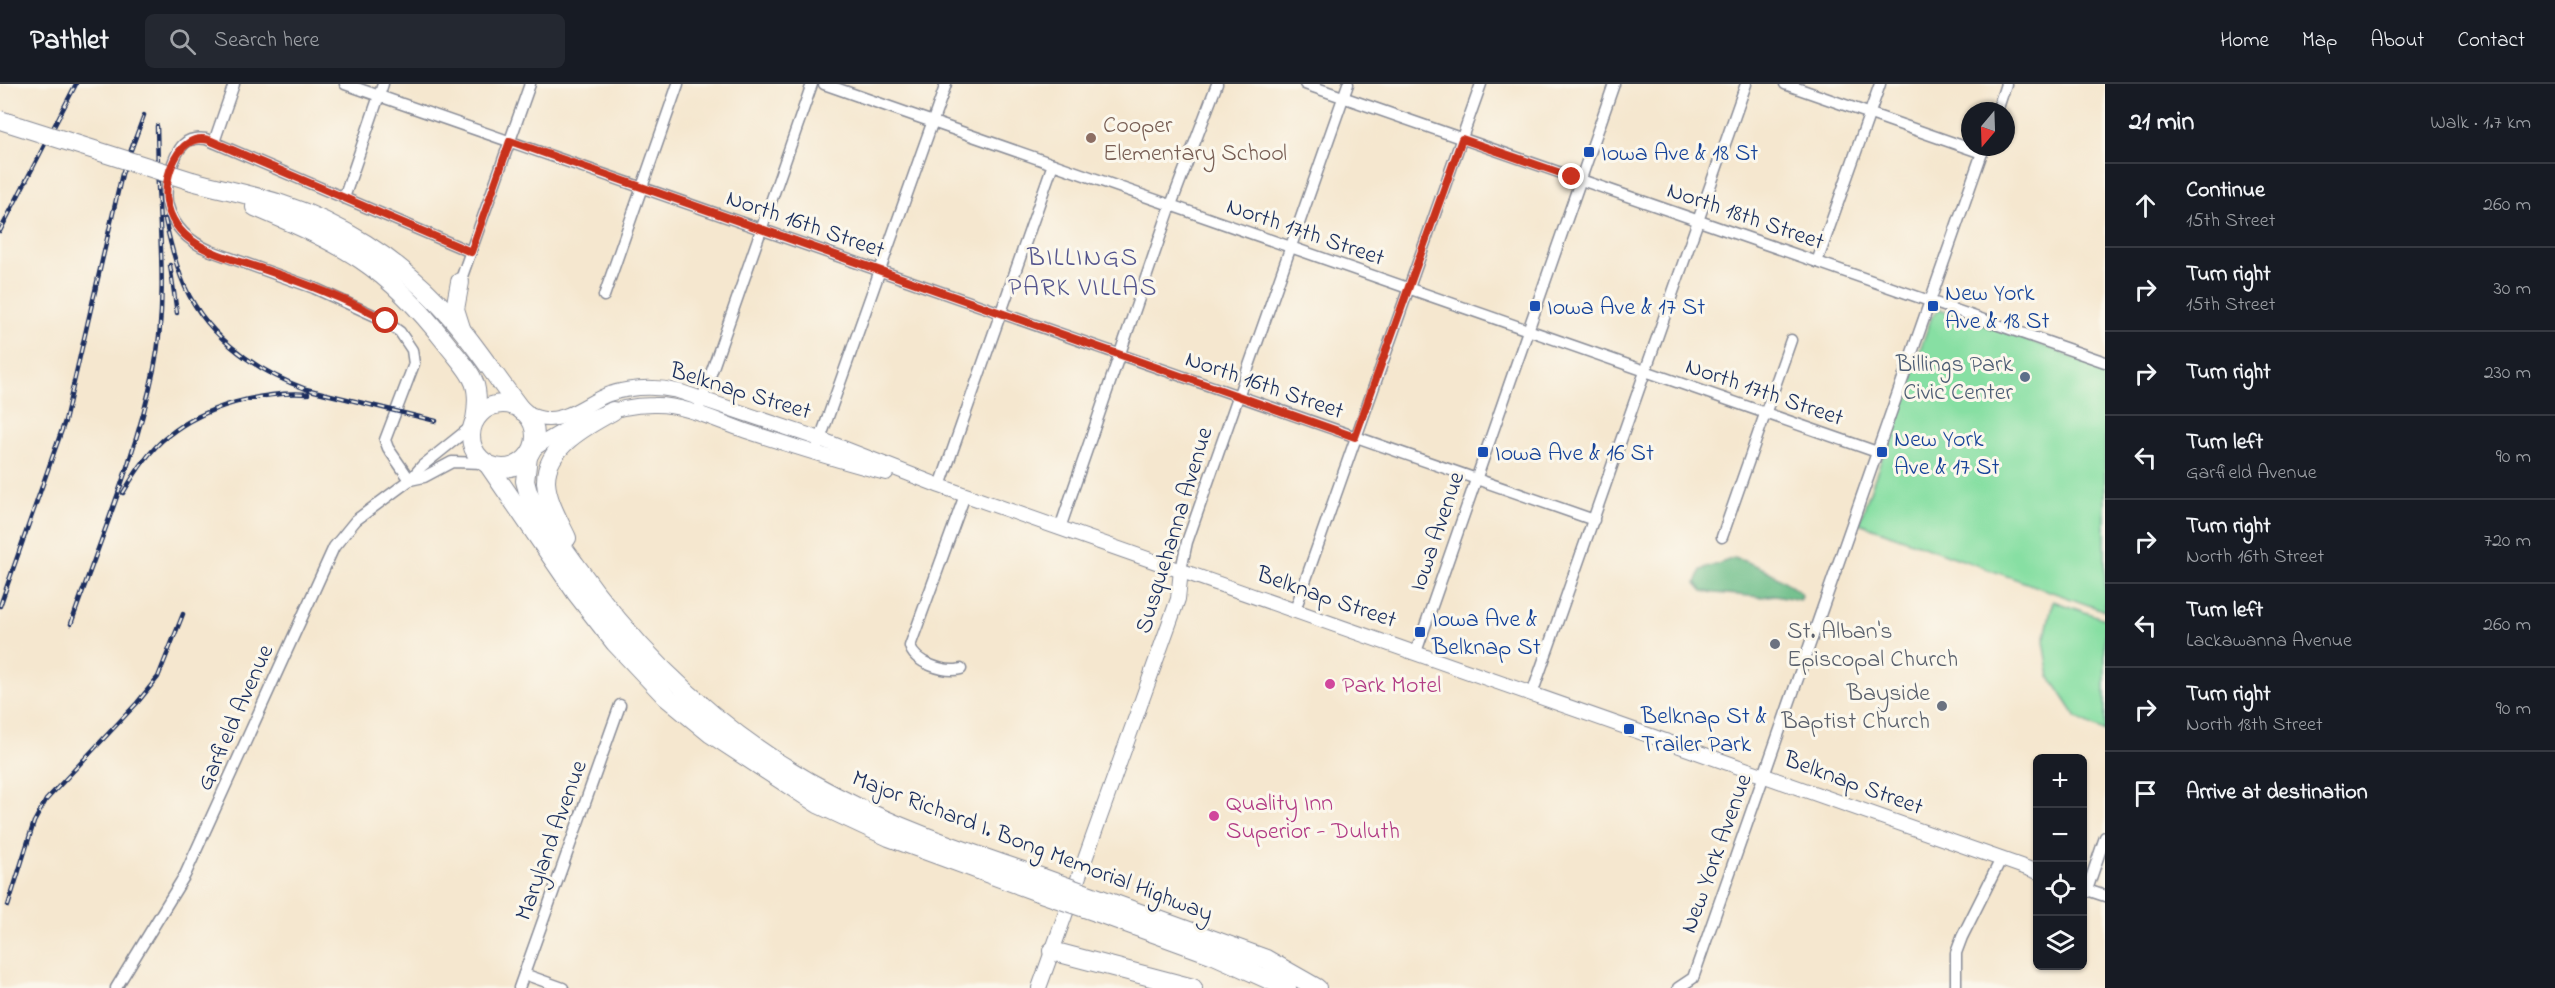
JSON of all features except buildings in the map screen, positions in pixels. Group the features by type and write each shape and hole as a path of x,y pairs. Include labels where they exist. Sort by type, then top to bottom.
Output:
{"highway":[{"path":"0,120 192,181 281,204 333,226 376,250 422,288 462,333 524,413 535,435 530,453 514,466 506,468 487,464 478,457 471,442 478,391 469,373 432,325 391,281 365,261 330,240 192,181"},
{"path":"422,288 442,292 460,282"},
{"path":"460,282 456,312 462,333"},
{"path":"473,423 488,408 496,405 505,404 524,413"},
{"path":"589,584 549,496 547,471 562,445 613,411"},
{"name":"Major Richard I. Bong Memorial Highway","path":"530,453 525,481 528,492 589,584 654,662 715,718 769,757 835,796 1041,885"},
{"name":"Major Richard I. Bong Memorial Highway","path":"487,464 576,592 615,643 666,697 711,734 818,804 890,837 1266,959 1317,988"},
{"name":"Major Richard I. Bong Memorial Highway","path":"1099,906 1287,988"},
{"path":"1052,951 1192,988"}],"street":[{"path":"214,142 234,84"},
{"name":"North 16th Street","path":"345,84 1001,315 1594,520"},
{"path":"344,198 383,84"},
{"path":"460,282 530,84"},
{"path":"604,296 678,84"},
{"path":"697,414 812,84"},
{"name":"North 17th Street","path":"824,84 1877,452"},
{"path":"814,453 946,84"},
{"path":"1060,528 1171,206 1217,84"},
{"name":"North 18th Street","path":"1305,84 2105,362"},
{"name":"Susquehanna Avenue","path":"1039,988 1178,599 1187,542 1348,84"},
{"path":"1295,610 1481,84"},
{"name":"Iowa Avenue","path":"1416,652 1614,84"},
{"path":"1532,694 1746,84"},
{"path":"1785,84 1961,143"},
{"path":"1817,262 1880,84"},
{"path":"2000,102 2006,84"},
{"path":"410,480 385,442 414,364 412,350 400,332 382,319 323,292 204,248 187,237 175,223 166,196 170,177 179,151 186,142 203,138 471,252"},
{"name":"New York Avenue","path":"1678,988 1693,978 1981,156"},
{"path":"940,486 1053,164"},
{"path":"1722,537 1791,340"},
{"name":"Belknap Street","path":"524,413 545,419 559,418 611,394 641,388 666,389 702,399 820,439 965,495 2033,871"},
{"name":"Belknap Street","path":"530,453 585,419 613,411 655,405 697,414 814,453 940,486"},
{"name":"Garfield Avenue","path":"116,988 185,875 334,548 356,520 410,480 417,470 473,423"},
{"name":"Garfield Avenue","path":"410,480 424,477 452,462 487,464"},
{"path":"961,669 945,669 917,658 911,652 910,646 965,495"},
{"name":"Maryland Avenue","path":"519,988 620,705"},
{"path":"2087,882 2105,837"},
{"path":"1956,988 1956,953 2001,859"},
{"path":"2087,890 2105,896"},
{"path":"524,974 563,988"}],"green space":[{"path":"1940,309 2050,348 2105,371 2105,611 1859,523 1932,316"},
{"path":"1734,558 1770,572 1801,593 1802,597 1800,600 1775,595 1761,597 1715,593 1703,591 1696,583 1701,570"},
{"path":"2053,601 2105,619 2105,732 2077,718 2050,677 2044,641"}],"railway":[{"path":"0,231 76,84"},
{"path":"0,606 65,421 122,174 144,115"},
{"path":"157,126 158,168"},
{"path":"71,624 138,434 154,369 162,291 157,160"},
{"path":"165,219 176,263 190,297 215,332 248,360 306,389 436,421"},
{"path":"170,265 177,313"},
{"path":"123,493 155,447 183,425 235,402 272,395 308,394"},
{"path":"8,906 34,822 46,800 137,703 158,677 183,614"}],"place":[{"name":"Cooper Elementary School","path":"1091,138"},
{"name":"Iowa Ave & 18 St","path":"1589,152"},
{"name":"Iowa Ave & 17 St","path":"1535,306"},
{"name":"New York Ave & 18 St","path":"1933,306"},
{"name":"Billings Park Civic Center","path":"2025,377"},
{"name":"Iowa Ave & 16 St","path":"1483,452"},
{"name":"New York Ave & 17 St","path":"1882,452"},
{"name":"Iowa Ave & Belknap St","path":"1420,632"},
{"name":"St. Alban's Episcopal Church","path":"1775,644"},
{"name":"Park Motel","path":"1330,684"},
{"name":"Bayside Baptist Church","path":"1942,706"},
{"name":"Belknap St & Trailer Park","path":"1629,729"},
{"name":"Quality Inn Superior - Duluth","path":"1214,816"}],"district":[{"name":"BILLINGS PARK VILLAS","path":"1083,271"}],"route":[{"path":"386,321 331,295 211,251 196,244 180,231 168,206 166,196 173,164 183,145 195,138 209,140 433,238 471,252 510,141 1001,315 1355,437 1462,139 1572,177"}]}
